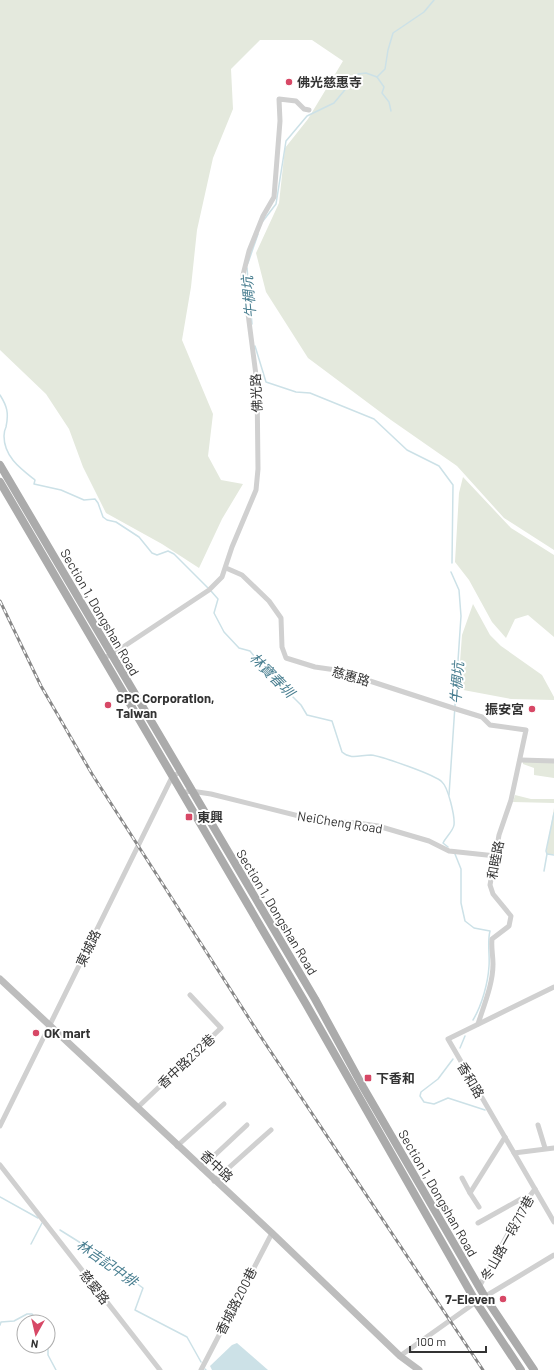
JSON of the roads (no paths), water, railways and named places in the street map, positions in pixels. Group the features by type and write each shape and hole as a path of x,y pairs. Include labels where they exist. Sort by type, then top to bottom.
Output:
{"main road":[{"name":"Section 1, Dongshan Road","path":"0,465 314,999 359,1089 476,1302 521,1370"},
{"name":"Section 1, Dongshan Road","path":"0,482 306,1004 485,1297 534,1370"},
{"path":"306,1004 314,999"}],"street":[{"name":"佛光路","path":"103,658 111,655 209,589 222,577 234,541 256,490 258,469 257,382 243,275 248,251 263,216 274,197 280,121 279,99 296,101 304,109 309,110"},
{"name":"慈惠路","path":"226,568 242,575 268,601 281,618 282,647 286,658 315,667 336,670 482,717 490,725 526,730"},
{"name":"和睦路","path":"478,1024 492,971 492,939 509,926 511,916 493,894 490,885 499,835 512,800 526,730"},
{"path":"521,760 554,761"},
{"path":"172,777 180,772"},
{"name":"東城路","path":"0,1126 172,777"},
{"name":"NeiCheng Road","path":"181,793 191,791 211,794 319,821 378,826 429,841 449,851 496,856"},
{"name":"香中路","path":"0,979 214,1181 272,1232 400,1356 419,1370"},
{"name":"香和路","path":"554,987 448,1039 457,1057 505,1136 554,1222"},
{"name":"香中路232巷","path":"137,1108 221,1028 190,995"},
{"path":"177,1146 224,1104"},
{"path":"201,1168 247,1125"},
{"path":"538,1125 544,1148"},
{"path":"214,1181 271,1130"},
{"path":"470,1192 505,1136"},
{"path":"514,1153 544,1148 554,1148"},
{"name":"慈愛路","path":"0,1165 160,1370"},
{"path":"462,1178 479,1207"},
{"name":"冬山路一段717巷","path":"479,1287 526,1201 535,1189"},
{"path":"478,1223 521,1199 526,1201"},
{"name":"香城路200巷","path":"201,1370 272,1232"},
{"path":"400,1356 476,1302 554,1255"}],"waterway":[{"name":"牛椆坑","path":"263,221 276,204 286,141 307,116 334,103 358,74 366,73 377,77 385,69 393,33 424,12 434,0"},
{"path":"377,77 384,87 382,93 389,102 391,111"},
{"name":"牛椆坑","path":"248,263 258,234"},
{"name":"牛椆坑","path":"247,268 252,324"},
{"name":"牛椆坑","path":"255,346 266,382 296,392 310,393 374,419 407,450 439,466 453,485 452,563"},
{"name":"林寶春圳","path":"0,395 6,406 7,422 4,436 7,450 14,462 35,480 34,484 61,490 84,500 95,499 103,517 107,520 116,522 139,537 152,553 157,555 168,551 174,554 208,588"},
{"name":"牛椆坑","path":"449,795 461,616 459,590 451,572"},
{"name":"林寶春圳","path":"211,591 218,599 214,613 224,632 239,648 250,651 262,666 301,705 307,715 332,721 342,752 349,756 371,755 385,759 408,766 430,775 442,782 449,795 454,821 452,830 443,843 448,847"},
{"path":"544,871 547,854 546,851 554,813"},
{"name":"林寶春圳","path":"455,854 461,869 461,903 465,921 474,928 490,931 487,980 482,1001 473,1020"},
{"path":"547,854 554,855"},
{"name":"林寶春圳","path":"460,1048 465,1036"},
{"name":"林寶春圳","path":"453,1059 438,1079 421,1092 420,1096 424,1102 434,1104 448,1098 485,1110"},
{"name":"林吉記中排","path":"0,1197 38,1218"},
{"path":"31,1244 42,1223"},
{"name":"林吉記中排","path":"60,1230 84,1245 143,1288 135,1310 187,1337 201,1362"},
{"path":"0,1325 1,1322 16,1320"},
{"path":"48,1354 56,1370"}],"railway":[{"path":"0,601 41,686 92,774 261,1037 483,1370"}],"place":[{"name":"佛光慈惠寺","path":"289,82"},
{"name":"CPC Corporation, Taiwan","path":"108,705"},
{"name":"振安宮","path":"532,709"},
{"name":"東興","path":"189,817"},
{"name":"OK mart","path":"36,1033"},
{"name":"下香和","path":"368,1078"},
{"name":"7-Eleven","path":"503,1299"}]}
